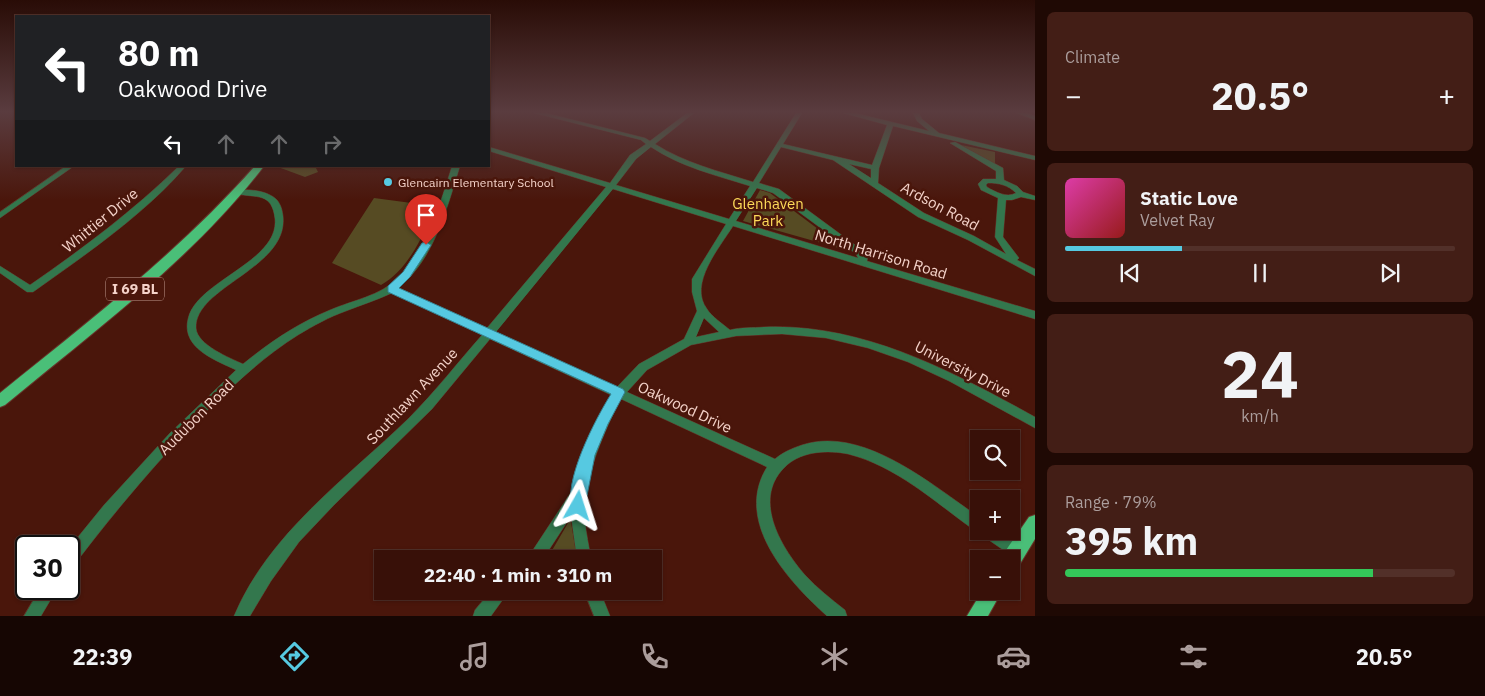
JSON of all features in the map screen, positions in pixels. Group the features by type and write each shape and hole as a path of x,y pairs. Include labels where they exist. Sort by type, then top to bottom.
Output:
{"main road":[{"name":"I 69 BL","path":"0,401 172,258 239,192 259,167"},
{"path":"1018,550 1035,523"},
{"path":"977,616 987,600"}],"street":[{"path":"727,333 702,311 695,282 782,142"},
{"path":"874,185 875,168 884,142"},
{"path":"951,142 1000,170"},
{"path":"964,142 1035,158"},
{"path":"650,143 689,166 754,184 782,194 859,252 863,256 862,262"},
{"name":"Southlawn Avenue","path":"242,616 271,568 293,538 314,514 402,434 489,333 633,157 650,143"},
{"name":"Ardson Road","path":"780,145 875,168"},
{"name":"North Harrison Road","path":"490,149 1035,315"},
{"path":"1000,182 1001,150"},
{"name":"Ardson Road","path":"835,158 921,215 971,238 1035,273"},
{"path":"0,216 70,167"},
{"name":"Whittier Drive","path":"0,269 30,290 97,242 148,200 182,167"},
{"path":"244,369 284,339 326,315 392,289 406,274 426,245 445,200 456,167"},
{"path":"1020,194 1014,197 1002,197 991,193 982,186 986,181 1000,182 1016,189 1020,194 1035,198"},
{"name":"Audubon Road","path":"80,545 146,468 189,422 244,369 201,345 194,338 190,329 196,312 227,281 271,247 278,237 281,228 280,213 272,199 260,194 239,192"},
{"path":"1002,197 999,237 1008,253 1020,265"},
{"path":"971,238 987,241 999,237"},
{"name":"Oakwood Drive","path":"392,289 776,465"},
{"path":"688,342 702,311"},
{"name":"University Drive","path":"579,491 588,455 601,422 619,392 643,367 688,342 727,333 751,330 796,330 882,348 959,380 1035,424"},
{"path":"839,616 800,579 780,552 768,528 762,504 764,483 776,465 794,452 810,448 828,447 864,454 885,462 906,474 970,519"},
{"path":"541,550 579,491"},
{"path":"579,491 578,521 583,550"},
{"path":"997,540 1008,550"},
{"path":"32,616 42,600"},
{"path":"481,616 494,600"},
{"path":"596,600 602,616"}],"green space":[{"path":"961,145 995,152 995,163 993,163"},
{"path":"278,167 316,167 318,172 305,177"},
{"name":"Glenhaven Park","path":"760,190 770,193 846,250 743,221"},
{"path":"374,198 434,206 421,239 407,261 399,271 381,285 332,263"},
{"path":"571,522 576,550 552,550 568,523"}],"place":[{"name":"Glencairn Elementary School","path":"388,182"}],"route":[{"path":"426,245 418,259 392,289 619,392 601,422 588,455 579,491 578,506"}]}
